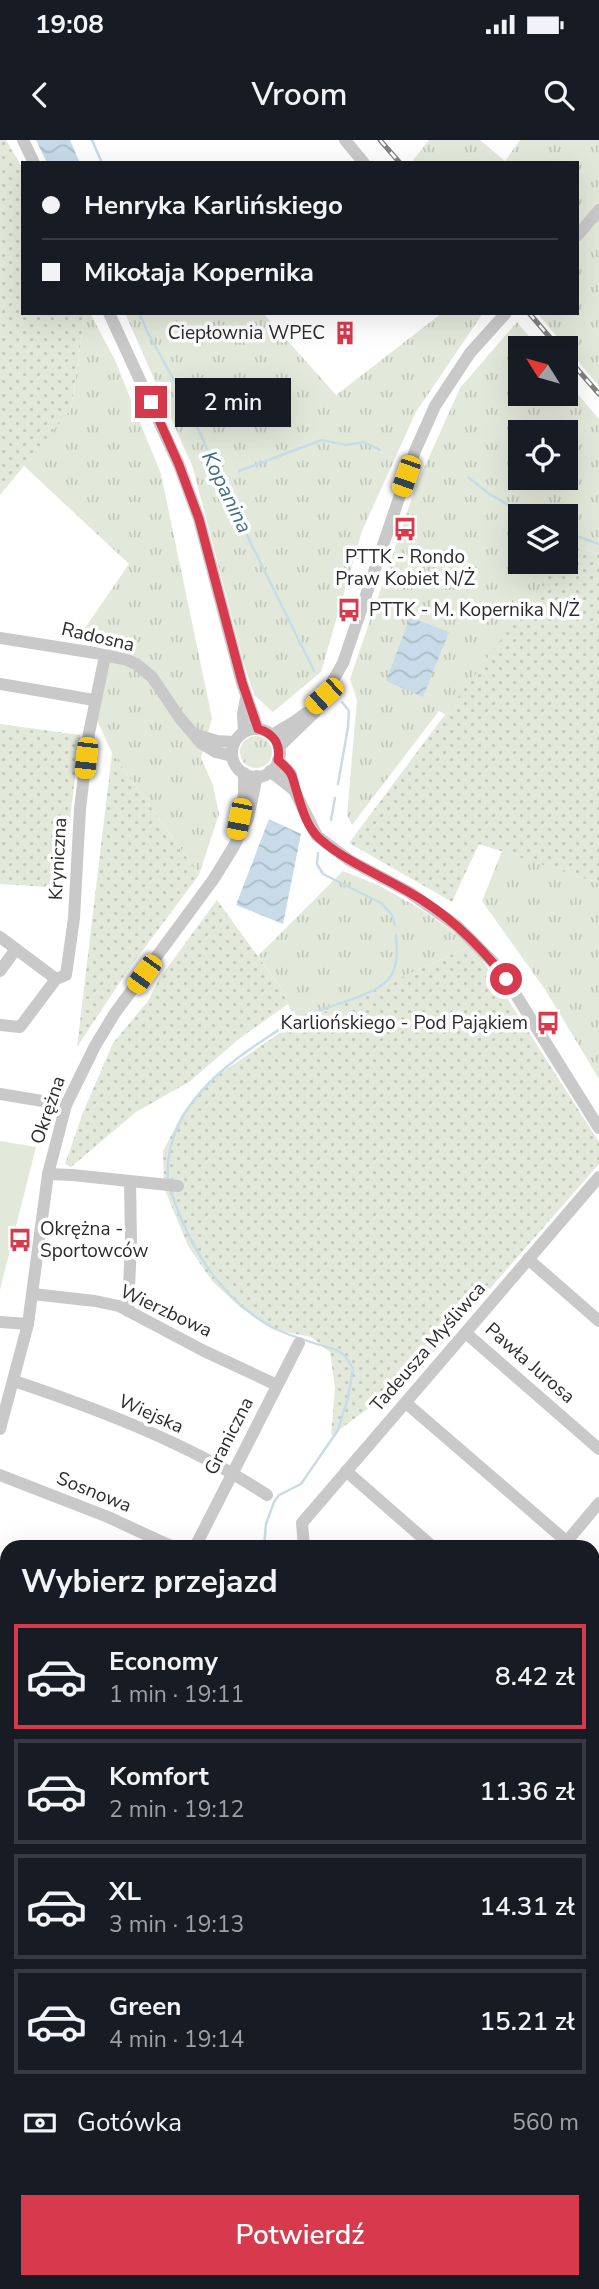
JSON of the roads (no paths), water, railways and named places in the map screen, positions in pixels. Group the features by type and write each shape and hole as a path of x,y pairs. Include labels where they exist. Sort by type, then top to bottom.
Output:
{"street":[{"path":"23,140 33,161"},
{"path":"345,140 362,161"},
{"path":"579,234 599,210"},
{"path":"110,315 179,465 199,519 246,697 258,729"},
{"path":"272,735 258,729 244,732 234,742 234,763 244,773 257,776 276,759 315,712 343,663 415,451 435,406 470,353 503,316"},
{"name":"Radosna","path":"0,638 136,664 152,677 179,717 209,749 232,756"},
{"name":"Kryniczna","path":"0,1025 20,1027 56,979 65,975 74,918 80,809 94,700 105,656"},
{"path":"0,684 94,700"},
{"path":"272,735 300,718 324,696"},
{"path":"244,732 246,697"},
{"path":"272,735 276,759 317,836 349,860 423,901 457,926 493,962 599,1128"},
{"path":"196,736 234,742"},
{"name":"Okrężna","path":"234,846 244,793 244,773"},
{"name":"Okrężna","path":"0,1429 27,1324 48,1174 66,1105 95,1046 115,1013 213,880 234,846 248,818 257,776"},
{"path":"0,937 56,979"},
{"path":"0,971 16,949"},
{"path":"0,1094 66,1105"},
{"path":"48,1174 178,1186"},
{"name":"Tadeusza Myśliwca","path":"303,1540 302,1523 599,1177"},
{"path":"128,1311 130,1181"},
{"path":"528,1259 599,1321"},
{"name":"Wierzbowa","path":"33,1294 119,1306 204,1351 277,1385"},
{"path":"0,1322 27,1324"},
{"name":"Pawła Jurosa","path":"467,1334 599,1449"},
{"name":"Graniczna","path":"199,1540 299,1343"},
{"name":"Wiejska","path":"14,1381 55,1394 150,1432 233,1472 267,1495"},
{"path":"407,1403 562,1540"},
{"path":"346,1471 425,1540"},
{"name":"Sosnowa","path":"0,1475 108,1517 158,1540"},
{"path":"572,1540 599,1503"}],"water":[{"path":"36,140 70,140 79,161 46,161"},
{"path":"410,617 449,632 423,697 386,681"},
{"path":"269,819 301,834 283,924 236,905"}],"waterway":[{"name":"Kopanina","path":"92,140 101,161"},
{"name":"Kopanina","path":"140,315 187,404 232,505 314,671"},
{"path":"239,471 322,440 346,445 364,442 380,450"},
{"path":"469,478 508,505"},
{"path":"578,537 599,544"},
{"name":"Kopanina","path":"338,784 349,711 342,702"},
{"name":"Kopanina","path":"331,820 335,798"},
{"name":"Kopanina","path":"318,853 317,864 323,874 381,903 392,915 395,925"},
{"name":"Kopanina","path":"168,1181 169,1158 174,1137 183,1117 209,1082 226,1067 289,1024 381,986 391,976 395,965 396,935"},
{"name":"Kopanina","path":"171,1191 198,1252 210,1271 239,1304 276,1329 337,1350 353,1368 348,1398 338,1430 301,1484 279,1495 274,1502 266,1524 265,1540"}],"railway":[{"path":"380,140 398,161"},
{"path":"531,315 549,336"},
{"path":"578,370 599,394"}],"place":[{"name":"Ciepłownia WPEC","path":"345,333"},
{"name":"PTTK - Rondo Praw Kobiet N/Ż","path":"405,529"},
{"name":"PTTK - M. Kopernika N/Ż","path":"349,610"},
{"name":"Karliońskiego - Pod Pająkiem","path":"548,1023"},
{"name":"Okrężna - Sportowców","path":"20,1240"}]}
